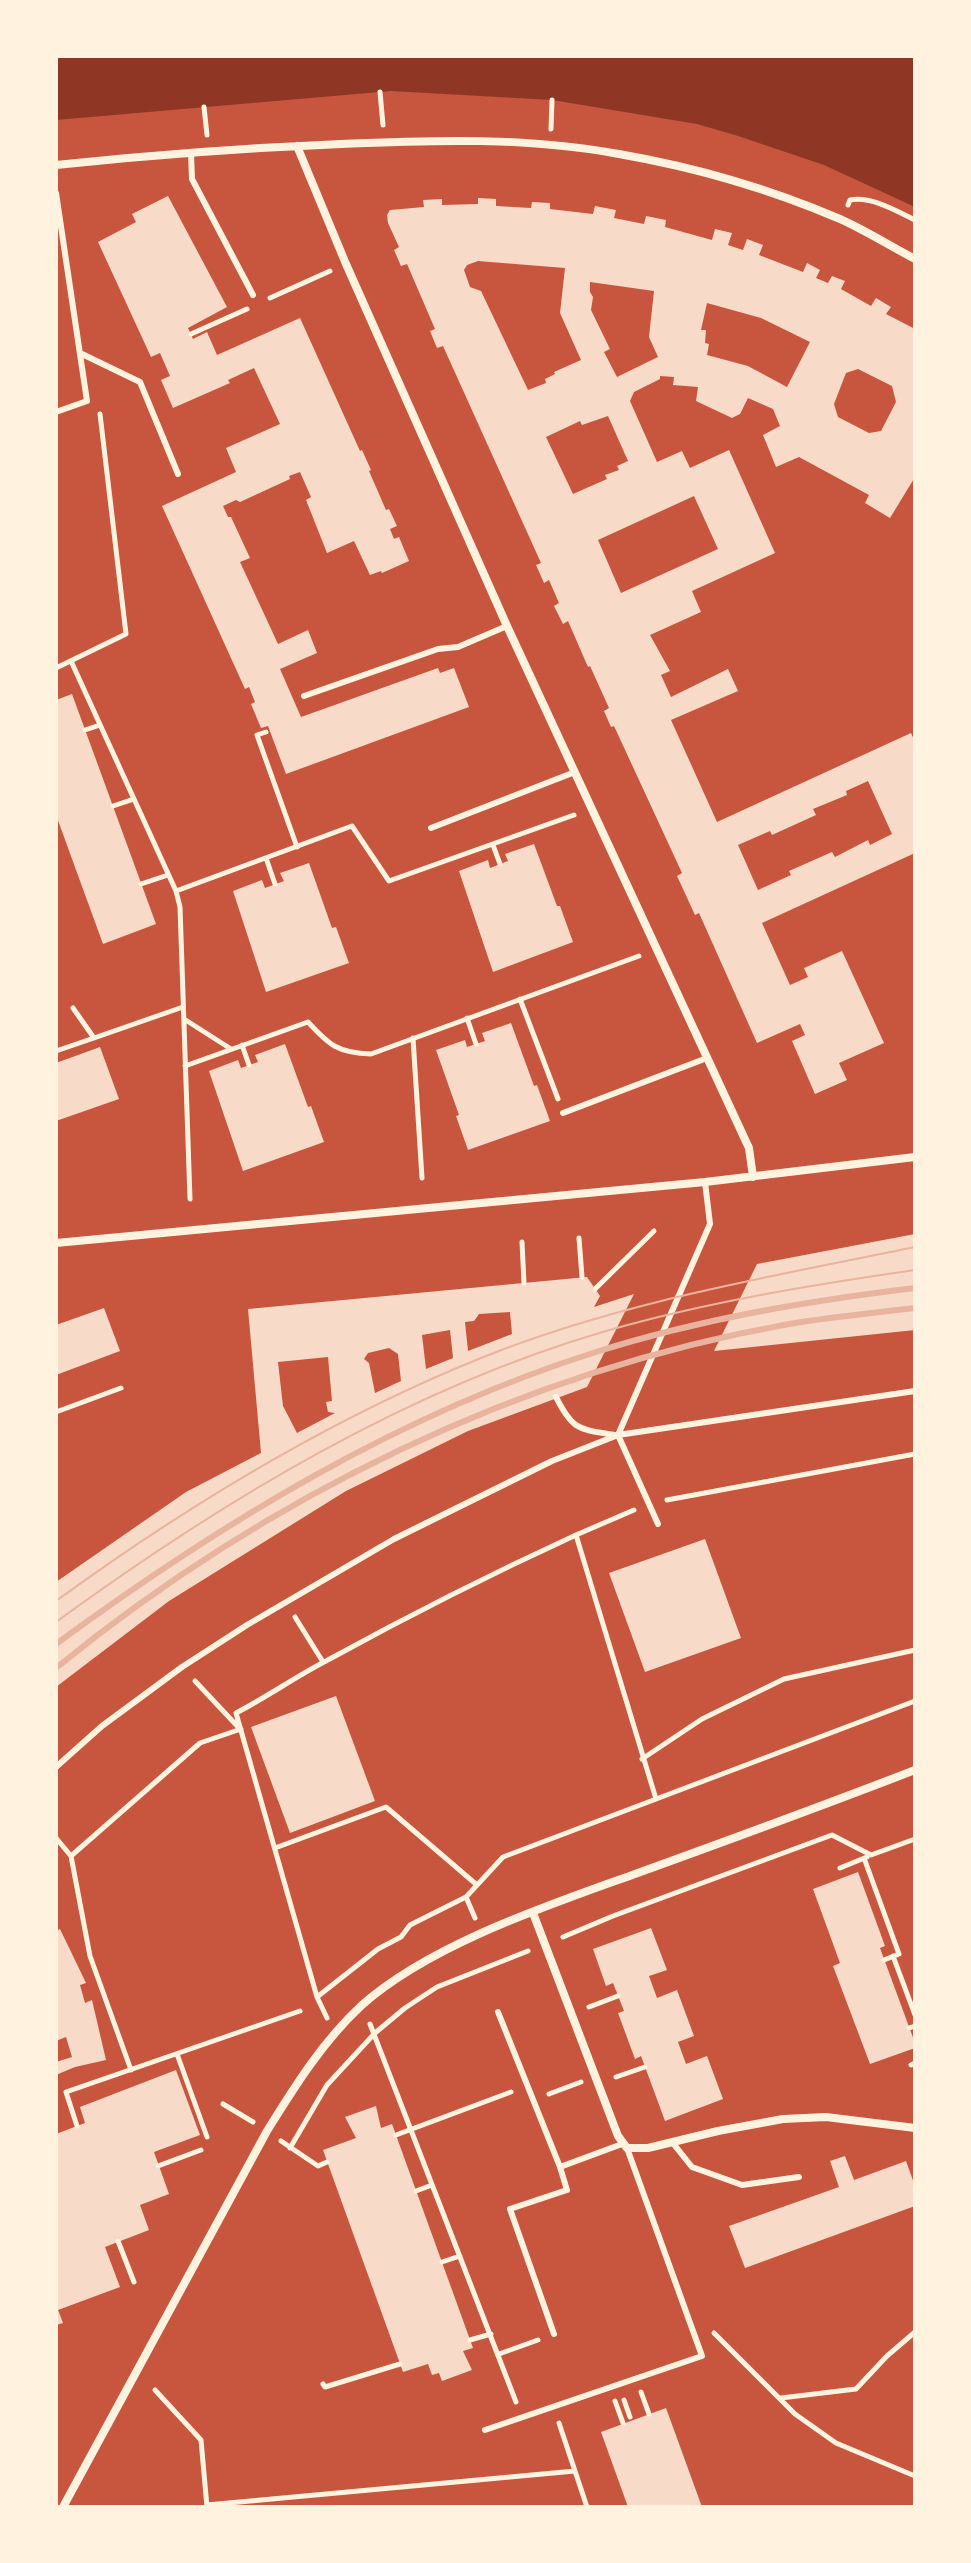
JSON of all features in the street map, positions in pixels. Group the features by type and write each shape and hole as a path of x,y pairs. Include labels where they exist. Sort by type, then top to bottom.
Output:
{"street":[{"path":"56,165 191,153 432,140 577,147 697,171 761,190 841,220 915,259"},
{"path":"297,146 346,264 507,626 749,1148 753,1177"},
{"path":"56,1243 705,1182 915,1157"},
{"path":"63,2507 267,2131 334,2034 364,2004 437,1956 533,1913 915,1770"},
{"path":"533,1913 624,2146 648,2148 783,2119 826,2117 915,2128"}],"lane":[{"path":"191,153 192,179 253,295"},
{"path":"56,193 87,401 56,412"},
{"path":"80,353 140,382 178,474"},
{"path":"304,696 438,649 458,647 507,626"},
{"path":"431,828 575,772"},
{"path":"563,1113 707,1058"},
{"path":"658,1524 618,1435 710,1224 705,1182"},
{"path":"56,1767 102,1726 182,1667 286,1602 394,1539 552,1461 618,1435 915,1391"},
{"path":"556,1397 567,1420 581,1429 618,1435"},
{"path":"498,2012 567,2190 510,2209 554,2334"},
{"path":"672,2142 692,2167 742,2185 799,2177"},
{"path":"485,2430 702,2356 624,2146 560,2167"}],"path":[{"path":"380,92 382,117"},
{"path":"551,121 552,100"},
{"path":"204,107 206,132"},
{"path":"841,220 850,200 860,198 889,207 915,220"},
{"path":"56,668 126,634 100,413 87,401"},
{"path":"71,661 176,891 180,907 190,1199"},
{"path":"85,730 100,725"},
{"path":"266,732 257,735 297,847"},
{"path":"113,806 134,799"},
{"path":"176,891 352,826 389,881 591,809"},
{"path":"493,845 500,864"},
{"path":"266,858 275,884"},
{"path":"141,884 168,875"},
{"path":"185,1066 308,1022 330,1045 353,1054 371,1054 657,950"},
{"path":"520,999 563,1113"},
{"path":"60,1062 56,1052 183,1007"},
{"path":"73,1008 94,1038"},
{"path":"183,1018 231,1049"},
{"path":"467,1018 476,1044"},
{"path":"413,1038 422,1178"},
{"path":"242,1045 249,1065"},
{"path":"595,1289 654,1231"},
{"path":"579,1238 582,1277"},
{"path":"522,1242 524,1283"},
{"path":"56,1412 121,1388"},
{"path":"334,2034 317,1997 236,1713 323,1662 494,1573 650,1503 915,1454"},
{"path":"576,1535 656,1799"},
{"path":"286,1602 323,1662"},
{"path":"642,1759 702,1719 784,1679 915,1650"},
{"path":"182,1667 241,1729"},
{"path":"317,1997 378,1949 401,1937 410,1925 466,1897 503,1857 915,1701"},
{"path":"71,1856 200,1743 241,1729"},
{"path":"275,1848 386,1807 478,1885"},
{"path":"327,2162 318,2166 290,2148 327,2085 375,2033 437,1987 613,1916 832,1835 871,1855"},
{"path":"56,1838 71,1856 90,1956 131,2070"},
{"path":"840,1868 915,1839"},
{"path":"864,1858 899,1954 884,1960"},
{"path":"865,1891 874,1887"},
{"path":"878,1927 888,1924"},
{"path":"893,1956 915,2015"},
{"path":"896,1993 905,1989"},
{"path":"572,2014 618,1996"},
{"path":"364,2004 522,2417"},
{"path":"77,2126 66,2092 300,2011"},
{"path":"177,2054 207,2137"},
{"path":"533,2100 645,2067"},
{"path":"396,2135 527,2086"},
{"path":"158,2166 201,2150"},
{"path":"416,2191 432,2185"},
{"path":"118,2241 134,2282"},
{"path":"442,2262 460,2256"},
{"path":"713,2332 795,2414 836,2443 915,2476"},
{"path":"781,2398 856,2389 915,2332"},
{"path":"470,2340 491,2334"},
{"path":"499,2354 554,2334"},
{"path":"323,2384 325,2387 400,2364"},
{"path":"155,2390 201,2440 207,2506 575,2471"},
{"path":"553,2406 587,2507"}],"shaded area":[{"path":"56,56 915,56 915,207 824,165 735,135 697,124 552,100 391,91 56,120"}],"building":[{"path":"168,196 227,307 188,328 193,339 207,332 217,355 300,318 371,470 386,510 389,509 397,526 390,529 394,539 399,537 409,561 370,575 354,541 327,553 306,500 311,497 300,472 240,502 236,500 223,506 250,558 240,562 278,644 308,630 317,653 280,669 301,717 438,668 440,673 454,668 469,707 286,774 268,726 261,728 251,704 255,702 249,687 245,689 162,506 236,472 226,448 280,424 254,368 228,380 230,383 173,408 161,380 170,376 160,353 151,357 98,242 136,222 132,214"},
{"path":"478,198 496,199 496,206 531,208 532,202 550,203 550,209 593,214 595,206 616,210 614,218 644,224 646,216 666,220 665,227 712,240 715,229 732,233 728,245 743,250 747,239 763,245 759,255 803,272 807,263 820,270 816,278 828,283 832,276 845,281 841,289 871,306 876,298 891,307 886,314 915,329 915,477 890,518 865,503 869,495 799,457 776,467 763,435 780,426 773,409 748,398 740,414 732,418 696,401 698,387 673,385 674,377 660,376 660,379 634,392 630,401 657,462 682,451 690,468 729,450 775,553 692,591 701,612 650,635 670,671 661,675 671,697 728,669 738,691 671,720 717,822 911,733 915,742 915,853 762,923 790,985 808,977 804,968 842,951 884,1043 839,1063 847,1080 815,1094 792,1041 805,1035 800,1024 757,1043 699,913 695,915 677,876 682,873 614,726 611,727 604,711 609,708 590,666 568,621 563,624 554,606 559,603 549,580 544,583 536,565 541,563 443,346 437,348 430,331 435,329 407,264 401,266 394,250 399,247 388,223 390,210 424,207 423,200 442,199 442,205 478,204","holes":["478,261 565,268 560,313 581,360 554,372 545,379 546,383 528,390 481,291 470,287 464,270 467,265","590,282 654,291 649,337 658,357 617,377 604,352 610,349 591,310 593,297","707,303 761,318 810,342 787,387 748,366 707,355 709,344 705,343 706,330 701,330","858,369 892,386 896,402 881,431 869,433 838,417 834,404 846,373","608,416 628,461 617,466 619,470 605,475 607,479 573,494 546,437 580,421 582,425","694,496 718,549 621,593 598,540","868,781 892,834 870,845 868,840 835,857 832,852 789,871 791,875 758,890 738,845 770,831 772,835 816,815 813,809 847,795 846,791"]},
{"path":"72,694 156,924 103,944 56,815 56,700"},
{"path":"534,844 573,942 493,972 459,871 488,860 490,868 508,861 505,854"},
{"path":"309,863 332,928 336,927 349,963 266,992 233,891 262,880 265,888 284,881 280,873"},
{"path":"511,1023 550,1121 468,1150 436,1050 465,1040 467,1047 485,1041 482,1033"},
{"path":"285,1044 324,1142 243,1171 209,1071 238,1060 241,1068 258,1062 255,1055"},
{"path":"100,1047 119,1099 56,1121 56,1063"},
{"path":"915,1234 915,1330 714,1351 757,1264"},
{"path":"587,1277 600,1296 594,1307 634,1294 587,1387 468,1431 346,1491 169,1601 56,1687 56,1582 186,1492 261,1453 248,1309","holes":["510,1312 512,1334 468,1351 465,1322 474,1321 479,1314","450,1330 453,1358 426,1369 422,1335","389,1348 398,1354 401,1381 375,1393 369,1363 364,1359 368,1353","328,1357 332,1401 326,1402 328,1412 335,1413 297,1433 283,1406 278,1362"]},
{"path":"104,1308 120,1351 56,1375 56,1325"},
{"path":"705,1539 741,1638 645,1672 609,1573"},
{"path":"336,1696 375,1801 290,1833 251,1727"},
{"path":"858,1872 885,1946 880,1948 915,2043 915,2048 870,2064 833,1966 840,1963 813,1889"},
{"path":"651,1928 667,1970 649,1976 657,1998 677,1990 694,2036 678,2042 686,2064 707,2056 723,2099 665,2121 641,2056 635,2059 618,2013 624,2011 613,1983 606,1986 593,1949"},
{"path":"60,1929 86,1983 80,1985 85,2003 92,2000 106,2060 56,2075 56,2062 72,2057 66,2037 56,2041 56,1931"},
{"path":"176,2070 200,2135 154,2152 169,2194 140,2205 149,2230 105,2247 120,2287 58,2310 63,2323 56,2325 56,2134 85,2123 80,2107"},
{"path":"376,2106 381,2128 392,2124 473,2348 463,2351 472,2370 442,2381 439,2373 432,2375 428,2364 403,2372 323,2150 356,2138 345,2117"},
{"path":"845,2156 854,2180 906,2161 915,2186 915,2206 745,2268 729,2226 839,2187 830,2161"},
{"path":"666,2408 702,2507 628,2507 601,2432"}],"tram line":[{"path":"56,1601 157,1531 261,1466 369,1408 481,1358 533,1338 641,1306 915,1247"},
{"path":"56,1622 119,1577 251,1492 388,1417 459,1384 532,1355 682,1311 759,1295 915,1270"}],"railway":[{"path":"56,1644 182,1556 314,1476 382,1440 523,1377 635,1340 714,1321 794,1305 915,1288"},
{"path":"56,1668 137,1606 222,1548 310,1496 401,1450 494,1409 591,1374 689,1346 789,1324 915,1308"}]}
